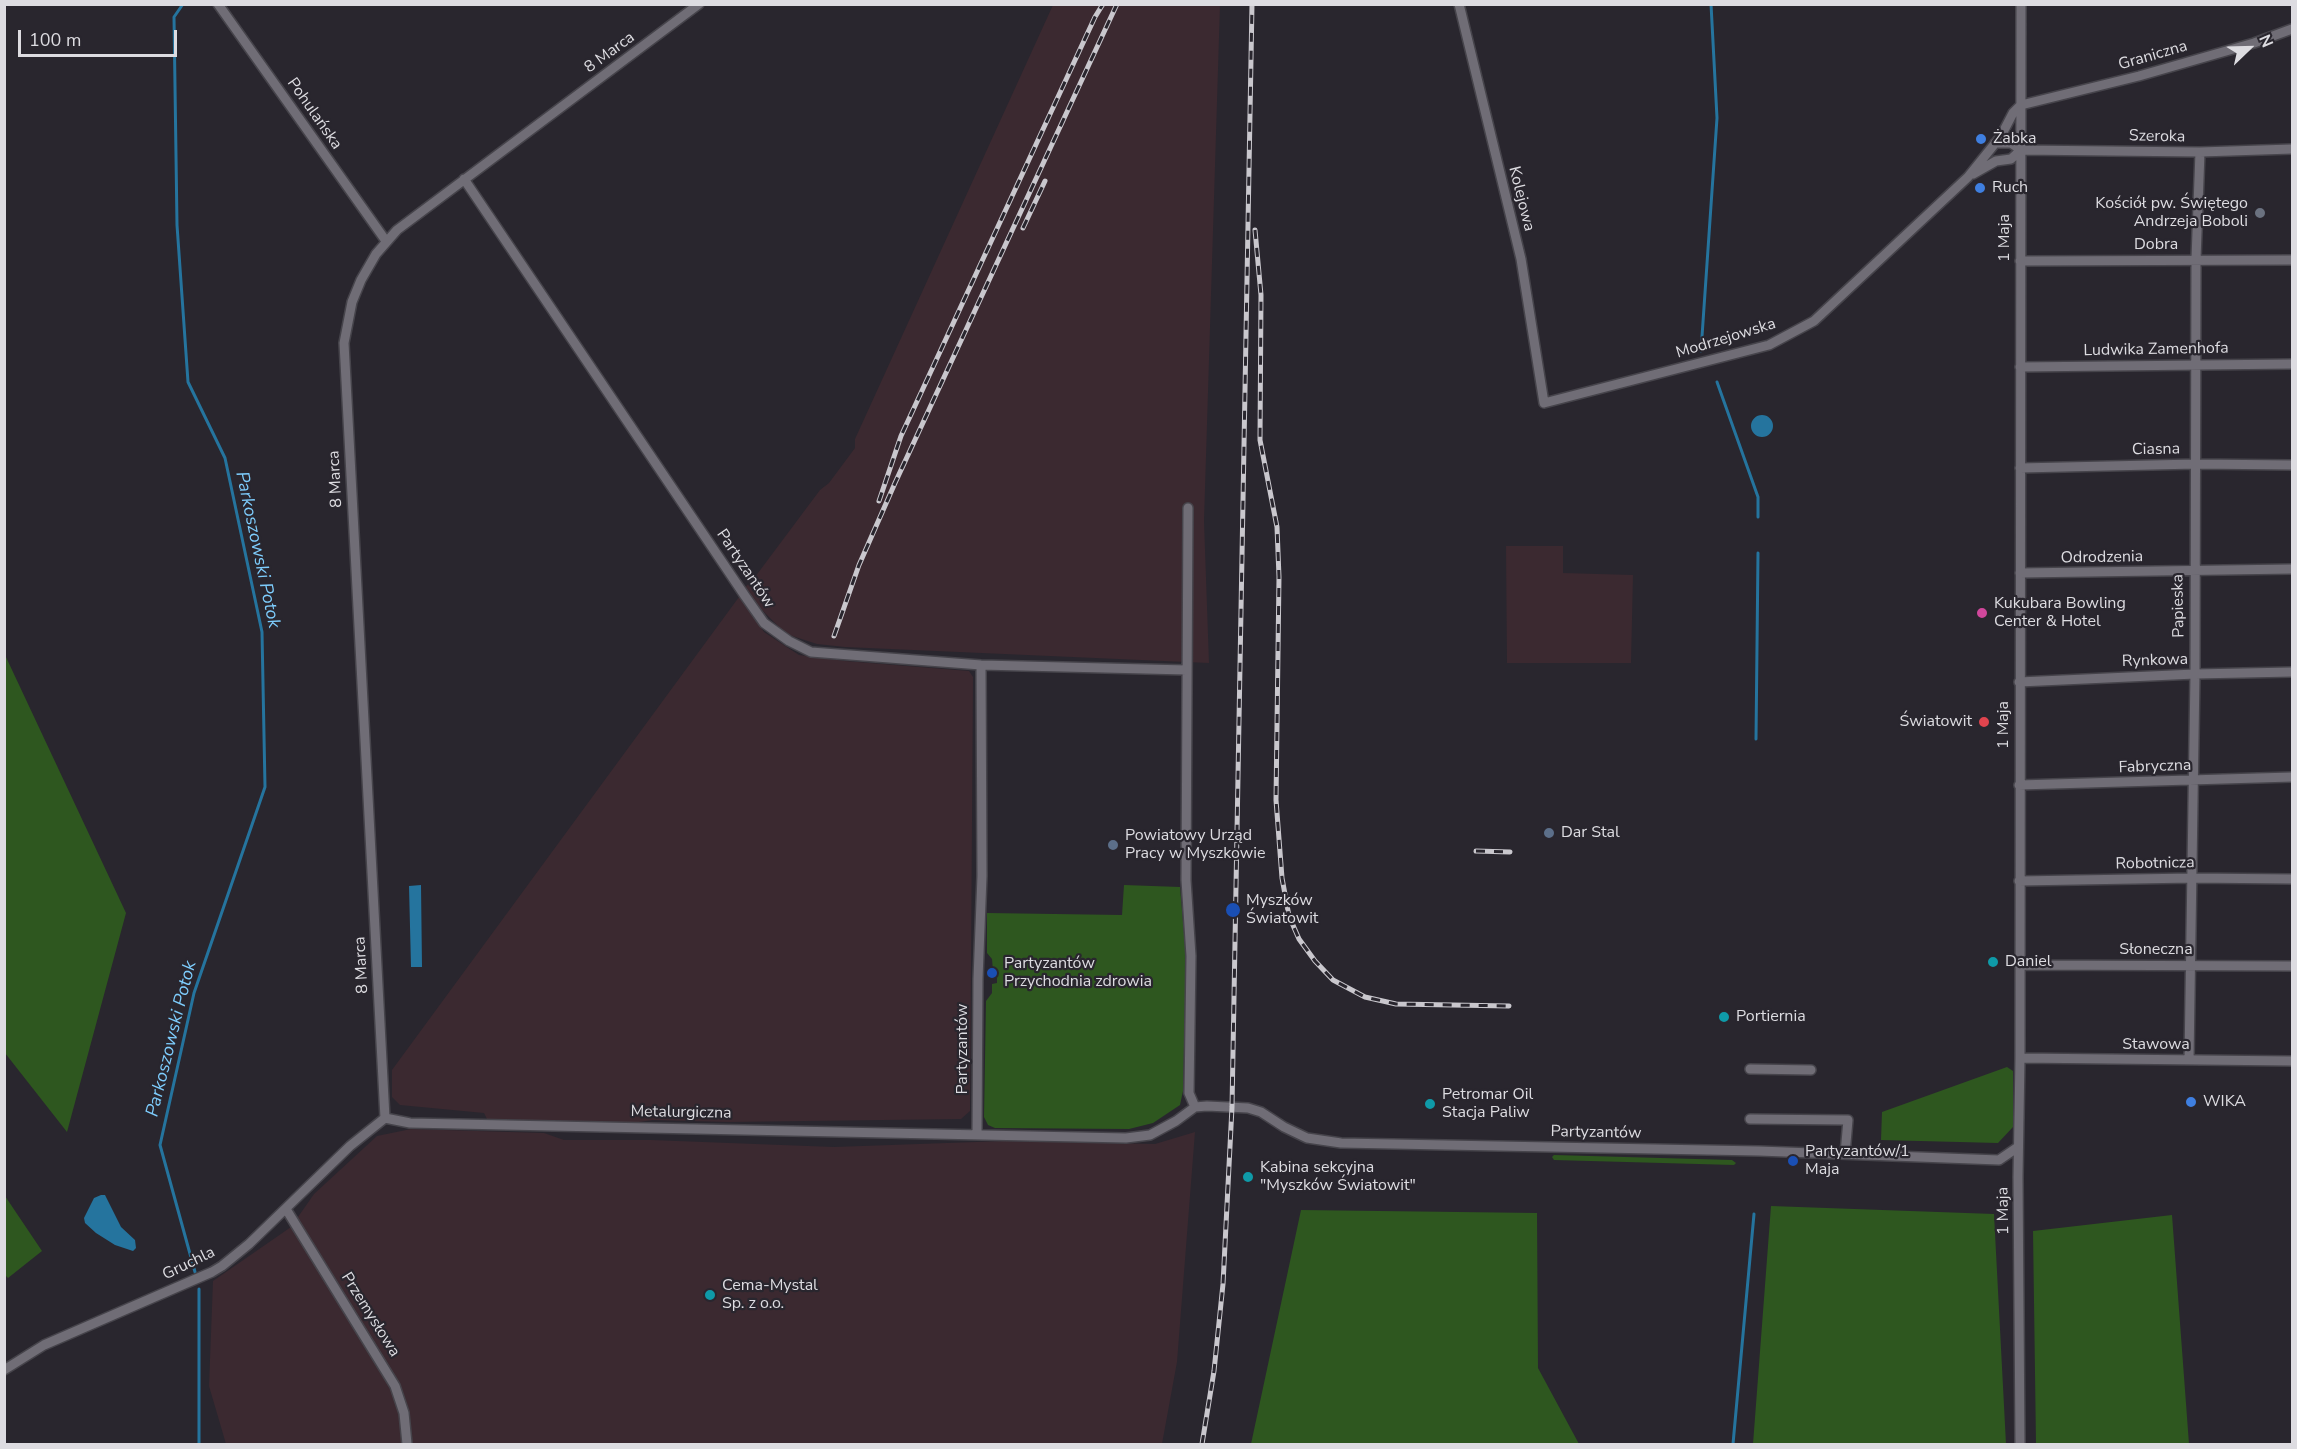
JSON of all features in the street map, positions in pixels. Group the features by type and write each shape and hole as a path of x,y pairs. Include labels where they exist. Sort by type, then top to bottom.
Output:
{"street":[{"name":"Pohulańska","path":"218,4 386,241"},
{"name":"8 Marca","path":"385,1118 344,344 348,317 356,291 368,267 386,241 409,219 699,4"},
{"name":"Kolejowa","path":"1459,4 1521,259 1545,403"},
{"name":"1 Maja","path":"2020,4 2020,1058 2018,1147 2020,1444"},
{"name":"Graniczna","path":"2021,105 2139,76 2292,30"},
{"name":"Modrzejowska","path":"1545,403 1769,345 1814,321 1968,177 2021,105"},
{"path":"1995,143 2006,142 2021,150"},
{"name":"Szeroka","path":"2021,150 2200,152 2292,149"},
{"name":"Modrzejowska","path":"1968,177 1996,161 2012,159 2021,150"},
{"name":"Papieska","path":"2189,1060 2195,674 2196,260 2200,152"},
{"name":"Partyzantów","path":"464,179 764,623 789,641 811,652 981,665 982,876 978,979 977,1134"},
{"name":"Dobra","path":"2020,261 2292,260"},
{"name":"Ludwika Zamenhofa","path":"2020,367 2292,364"},
{"name":"Ciasna","path":"2020,468 2196,464 2292,465"},
{"path":"977,1134 1126,1138 1150,1135 1176,1121 1195,1107 1189,1093 1191,956 1186,880 1188,507"},
{"name":"Odrodzenia","path":"2020,573 2194,572 2292,568"},
{"path":"981,665 1187,670"},
{"name":"Rynkowa","path":"2019,682 2292,672"},
{"name":"Fabryczna","path":"2019,786 2292,777"},
{"name":"Robotnicza","path":"2019,881 2292,879"},
{"name":"Słoneczna","path":"2019,965 2292,966"},
{"name":"Stawowa","path":"2020,1058 2292,1061"},
{"path":"1750,1069 1811,1070"},
{"name":"Partyzantów","path":"1195,1107 1248,1108 1261,1112 1307,1138 1341,1143 1998,1160 2018,1147"},
{"name":"Metalurgiczna","path":"385,1118 410,1123 977,1134"},
{"name":"Gruchla","path":"4,1370 44,1346 212,1272 236,1256 350,1146 385,1118"},
{"path":"1750,1119 1848,1120 1845,1155"},
{"name":"Przemysłowa","path":"286,1209 395,1386 404,1413 407,1444"}],"shaded area":[{"path":"1053,5 1220,5 1204,521 1209,663 845,647 817,644 786,634 758,606 745,587 855,448 855,439"},
{"path":"1506,546 1563,546 1563,573 1633,575 1631,663 1507,663"},
{"path":"739,597 764,632 799,655 969,671 973,677 970,1111 961,1119 728,1122 653,1120 632,1123 487,1119 484,1113 400,1105 392,1097 392,1070"},
{"path":"411,1129 544,1133 564,1140 651,1140 834,1147 1004,1141 1155,1144 1195,1132 1177,1362 1162,1444 226,1444 209,1386 213,1281 291,1227 314,1194 377,1136"}],"green space":[{"path":"5,655 126,913 67,1132 5,1053"},
{"path":"1124,885 1180,887 1186,957 1183,1091 1180,1105 1153,1123 1129,1129 995,1128 988,1125 984,1117 986,1001 992,993 992,984 997,983 997,972 993,971 992,959 987,953 987,913 1122,915"},
{"path":"2007,1067 2013,1071 2013,1127 1998,1143 1881,1140 1882,1112"},
{"path":"1554,1155 1732,1160 1736,1163 1734,1165 1554,1160 1552,1157"},
{"path":"5,1196 42,1251 8,1278 4,1274"},
{"path":"1771,1206 1994,1214 2006,1444 1753,1444"},
{"path":"1301,1210 1537,1213 1538,1368 1579,1444 1251,1444"},
{"path":"2172,1215 2189,1444 2036,1444 2033,1231"}],"water":[{"path":"1762,415 1770,418 1773,426 1770,434 1762,437 1754,434 1751,426 1754,418"},
{"path":"421,885 422,967 411,967 409,886"},
{"path":"105,1195 121,1227 135,1240 136,1248 133,1251 115,1245 85,1223 84,1218 94,1198"}],"waterway":[{"name":"Parkoszowski Potok","path":"183,4 174,17 177,225 188,382 225,458 262,632 265,787 194,993 160,1145 195,1272"},
{"path":"1701,351 1717,118 1711,4"},
{"path":"1717,382 1758,497 1758,517"},
{"path":"1756,739 1758,553"},
{"path":"1733,1444 1754,1214"},
{"name":"Parkoszowski Potok","path":"199,1289 199,1444"}],"railway":[{"path":"879,501 901,436 1103,4"},
{"path":"834,636 859,565 895,483 1117,4"},
{"path":"1202,1444 1214,1371 1223,1284 1232,1107 1252,4"},
{"path":"1023,228 1045,181"},
{"path":"1255,230 1261,295 1260,440 1277,527 1279,577 1276,800 1282,878 1289,916 1299,939 1315,961 1333,980 1365,997 1396,1004 1509,1006"},
{"path":"1476,851 1510,852"}],"place":[{"name":"Żabka","path":"1981,139"},
{"name":"Ruch","path":"1980,188"},
{"name":"Kościół pw. Świętego Andrzeja Boboli","path":"2260,213"},
{"name":"Kukubara Bowling Center & Hotel","path":"1982,613"},
{"name":"Światowit","path":"1984,722"},
{"name":"Dar Stal","path":"1549,833"},
{"name":"Powiatowy Urząd Pracy w Myszkowie","path":"1113,845"},
{"name":"Myszków Światowit","path":"1233,910"},
{"name":"Daniel","path":"1993,962"},
{"name":"Partyzantów Przychodnia zdrowia","path":"992,973"},
{"name":"Portiernia","path":"1724,1017"},
{"name":"WIKA","path":"2191,1102"},
{"name":"Petromar Oil Stacja Paliw","path":"1430,1104"},
{"name":"Partyzantów/1 Maja","path":"1793,1161"},
{"name":"Kabina sekcyjna \"Myszków Światowit\"","path":"1248,1177"},
{"name":"Cema-Mystal Sp. z o.o.","path":"710,1295"}]}
